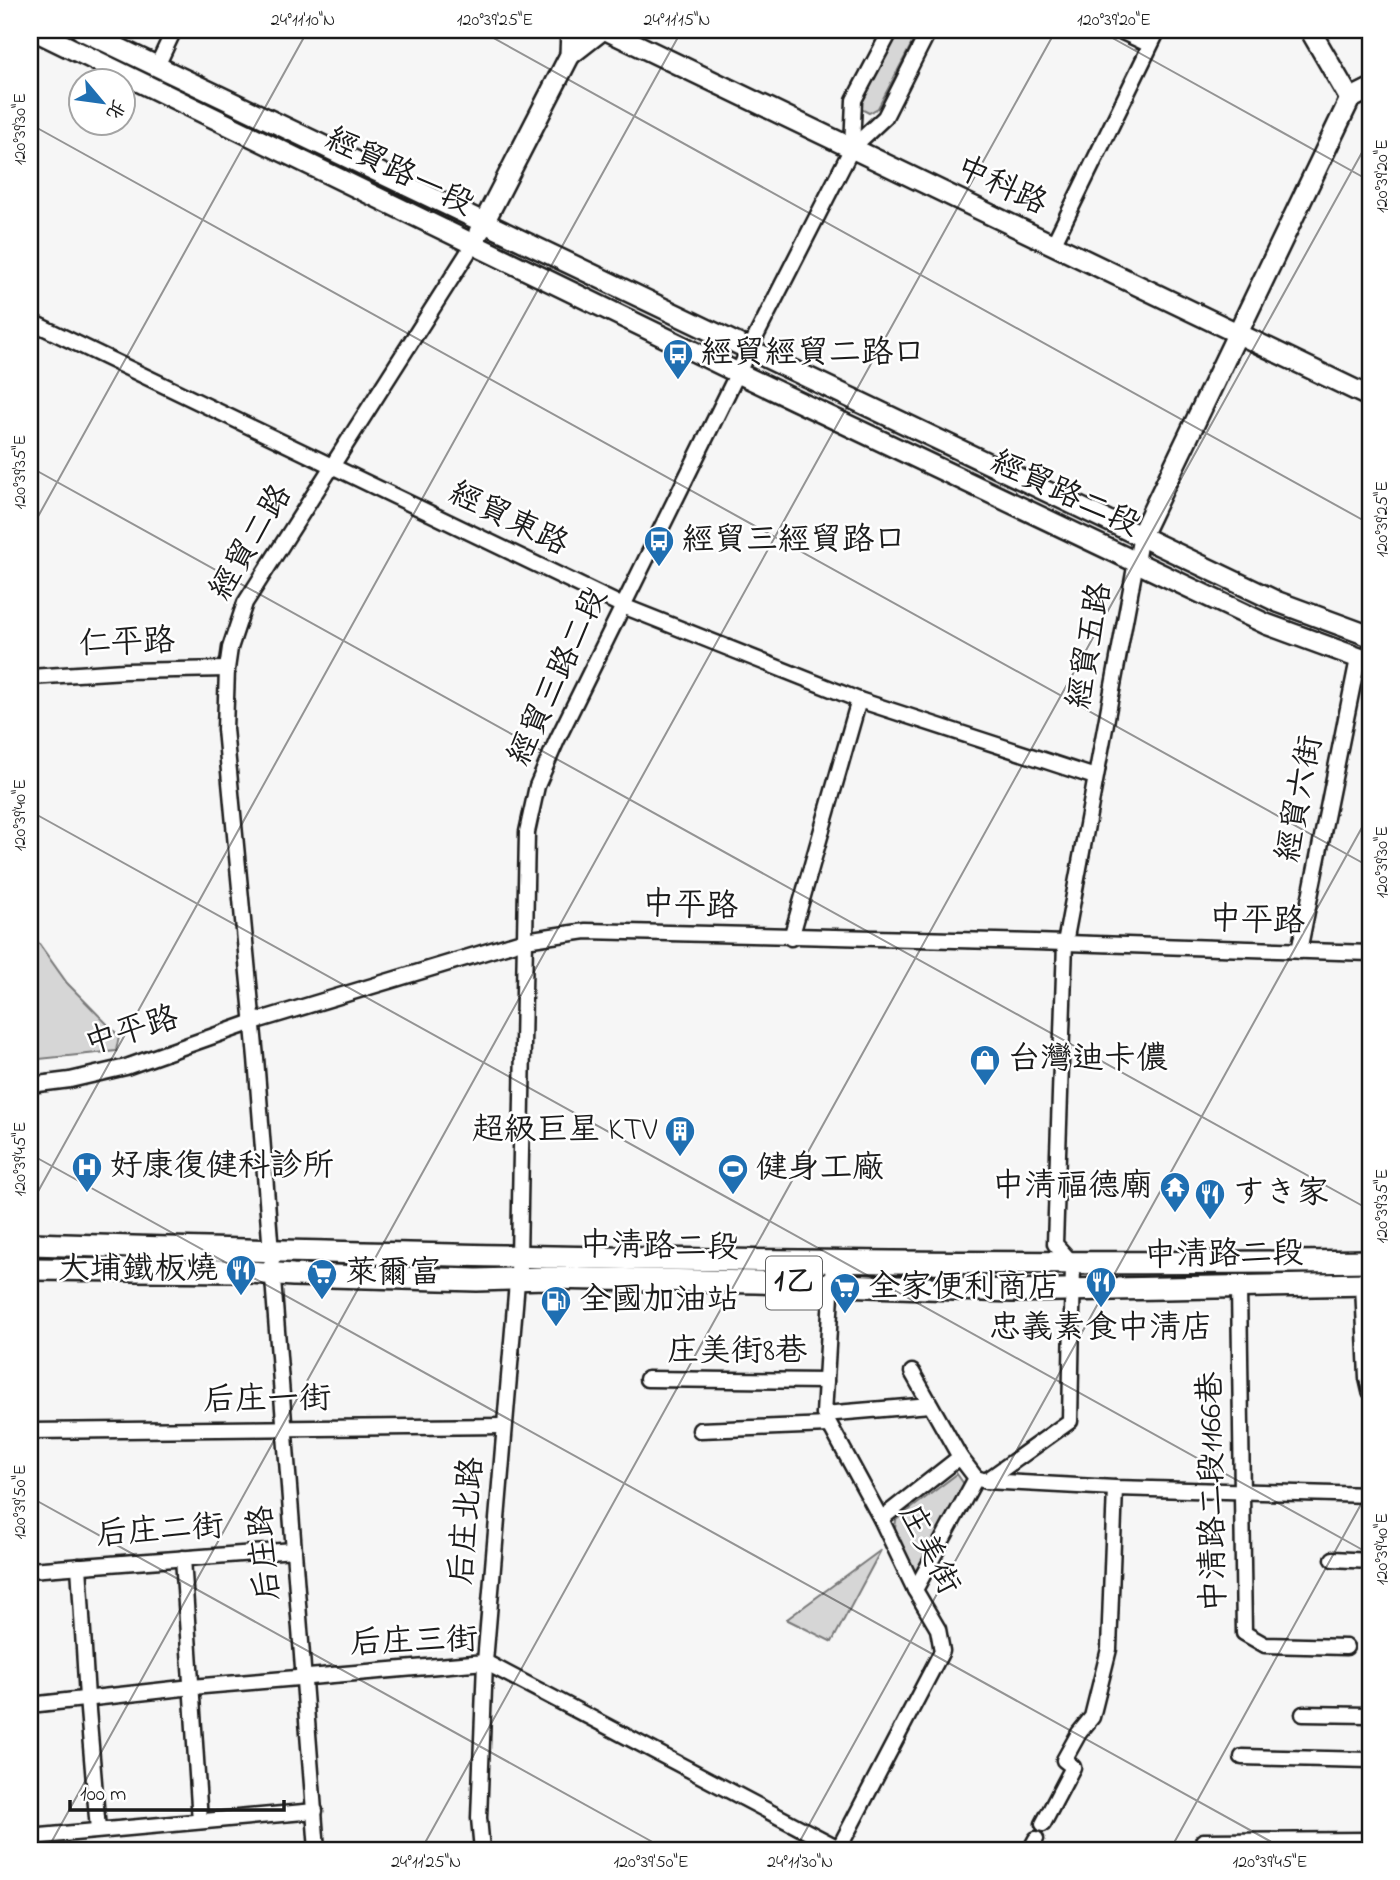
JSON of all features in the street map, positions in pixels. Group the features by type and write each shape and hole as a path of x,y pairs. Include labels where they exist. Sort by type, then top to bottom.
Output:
{"main road":[{"name":"中清路二段","path":"30,1244 519,1258 1073,1264 1370,1261"},
{"name":"中清路二段","path":"30,1269 831,1284 1012,1291 1367,1284"}],"street":[{"name":"經貿路一段","path":"33,30 737,373"},
{"name":"經貿路一段","path":"81,30 748,350"},
{"path":"156,66 174,30"},
{"name":"經貿二路","path":"272,1251 225,729 230,648 245,603 474,243 570,55 571,30"},
{"name":"經貿二路","path":"570,55 604,30"},
{"name":"中科路","path":"604,30 1370,397"},
{"name":"經貿三路二段","path":"852,148 855,100 891,30"},
{"name":"經貿三路二段","path":"516,1280 519,1258 527,832 537,786 748,350 852,148 885,117 929,30"},
{"path":"1118,30 1150,45"},
{"path":"1053,245 1158,30"},
{"path":"1310,30 1350,100 1370,89"},
{"name":"經貿五路","path":"1073,1264 1055,1244 1065,943 1141,535 1350,100"},
{"name":"經貿東路","path":"30,321 623,606 859,700 1095,777"},
{"name":"經貿路二段","path":"748,350 1278,602 1370,636"},
{"name":"經貿路二段","path":"737,373 1266,624 1364,660"},
{"name":"經貿六街","path":"1299,951 1364,660"},
{"name":"仁平路","path":"30,677 125,671 227,669"},
{"path":"791,938 859,700"},
{"name":"中平路","path":"30,1085 70,1080 126,1067 253,1022 525,940 586,932 1370,953"},
{"name":"后庄路","path":"272,1251 317,1850"},
{"path":"826,1419 833,1261"},
{"path":"915,1590 981,1480 1070,1421 1073,1264"},
{"name":"后庄北路","path":"482,1850 480,1818 485,1662 516,1280"},
{"path":"1367,1284 1367,1378 1370,1391"},
{"name":"中清路二段1166巷","path":"1239,1288 1244,1633 1265,1645 1346,1647"},
{"path":"912,1372 960,1457 981,1480 1115,1488 1370,1495"},
{"name":"庄美街8巷","path":"647,1380 826,1381"},
{"path":"700,1430 826,1419 930,1405"},
{"name":"庄美街","path":"826,1419 938,1629 942,1651 839,1850"},
{"name":"后庄一街","path":"30,1431 504,1426"},
{"path":"881,1519 960,1457"},
{"path":"1043,1825 1073,1767 1064,1760 1092,1717 1109,1649 1115,1488"},
{"name":"后庄二街","path":"30,1570 294,1550"},
{"path":"183,1559 200,1821"},
{"path":"1333,1559 1370,1561"},
{"path":"79,1566 98,1830"},
{"name":"后庄三街","path":"30,1705 192,1687 485,1662 839,1850"},
{"path":"1303,1714 1370,1714"},
{"path":"1242,1757 1370,1760"},
{"path":"30,1837 314,1811"},
{"path":"1203,1841 1370,1840"}],"shaded area":[{"path":"897,30 919,30 878,108 869,113 861,109 861,103"},
{"path":"30,931 67,983 119,1036 116,1051 30,1060"},
{"path":"957,1474 964,1484 921,1584 894,1538 896,1520"},
{"path":"881,1550 832,1642 786,1619 787,1619"}],"place":[{"name":"經貿經貿二路口","path":"678,381"},
{"name":"經貿三經貿路口","path":"659,568"},
{"name":"台灣迪卡儂","path":"985,1087"},
{"name":"超級巨星 KTV","path":"680,1158"},
{"name":"好康復健科診所","path":"87,1194"},
{"name":"健身工廠","path":"733,1196"},
{"name":"中清福德廟","path":"1175,1214"},
{"name":"すき家","path":"1210,1221"},
{"name":"大埔鐵板燒","path":"241,1297"},
{"name":"萊爾富","path":"322,1301"},
{"name":"忠義素食中清店","path":"1101,1309"},
{"name":"全家便利商店","path":"845,1315"},
{"name":"全國加油站","path":"556,1328"}]}
